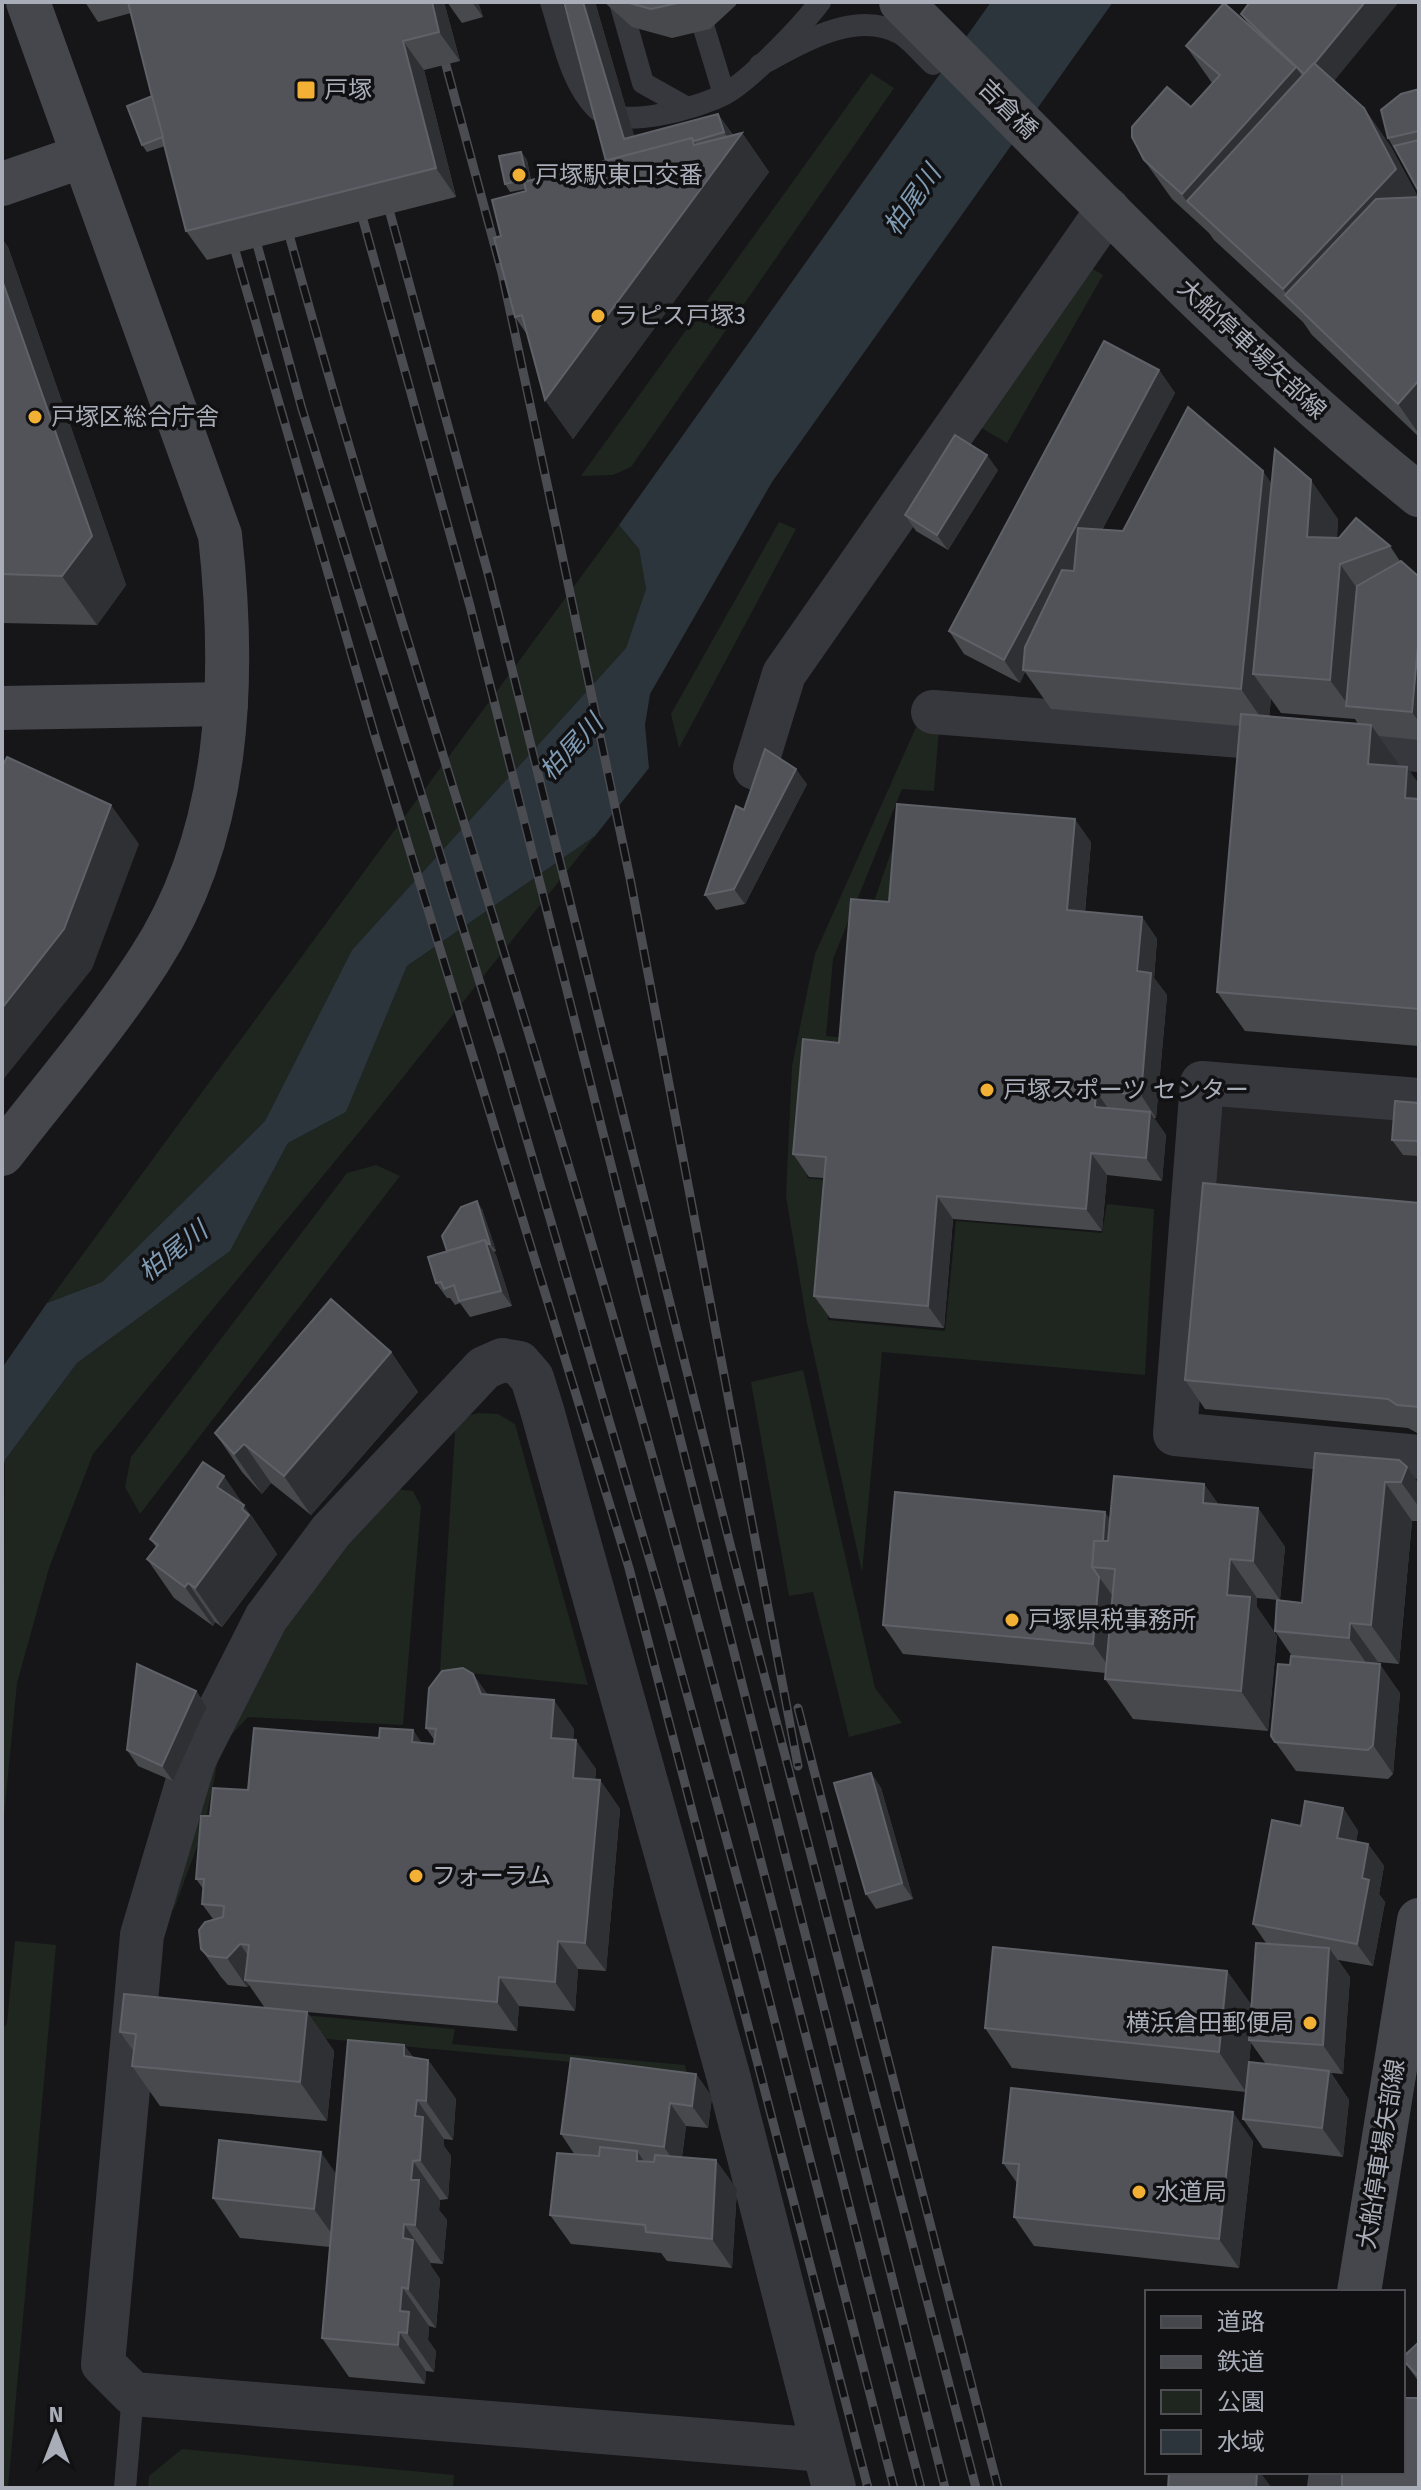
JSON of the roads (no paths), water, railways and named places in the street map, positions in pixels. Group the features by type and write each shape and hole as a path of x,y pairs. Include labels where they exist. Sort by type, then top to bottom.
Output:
{"street":[{"path":"2,1154 149,960 181,903 210,824 221,762 226,704 226,589 220,535 28,2"},
{"name":"吉倉橋","path":"908,20 1100,208"},
{"path":"2,184 83,156"},
{"path":"755,768 784,674 1100,208"},
{"name":"大船停車場矢部線","path":"1100,208 1344,435 1419,495"},
{"path":"2,708 226,704"},
{"path":"933,712 1419,750"},
{"path":"1419,1100 1202,1083 1175,1434 1419,1457"},
{"path":"502,1360 519,1363 532,1378 542,1410 724,2060 829,2469 133,2394 103,2364 142,1935 194,1760 266,1618 331,1531 484,1368 502,1360"},
{"name":"大船停車場矢部線","path":"1359,2290 1406,2074 1419,1920"}],"lane":[{"path":"551,2 579,85 597,110 633,121 724,94 760,65 820,2"},
{"path":"620,2 643,83 684,106"},
{"path":"696,2 724,94"},
{"path":"760,65 809,40 862,23 908,20"},
{"path":"125,2488 133,2394"}],"water":[{"name":"柏尾川","path":"991,2 1113,2 772,482 650,694 645,725 649,768 595,836 407,966 346,1112 288,1143 230,1251 77,1363 5,1460 2,1474 2,1368 47,1303 102,1282 265,1121 352,950 626,648 646,589 639,549 619,525"}],"railway":[{"path":"429,2 502,273 630,878 798,1766"},
{"path":"384,191 489,577 730,1544 976,2488"},
{"path":"357,198 470,606 945,2488"},
{"path":"284,216 362,490 570,1170 652,1454 770,1896 921,2488"},
{"path":"252,226 302,409 502,1054 662,1602 755,1944 894,2488"},
{"path":"230,233 375,736 629,1568 868,2488"},
{"path":"798,1708 998,2488"}],"place":[{"name":"戸塚","path":"306,90"},
{"name":"戸塚駅東口交番","path":"519,175"},
{"name":"ラピス戸塚3","path":"598,316"},
{"name":"戸塚区総合庁舎","path":"35,417"},
{"name":"戸塚スポーツ センター","path":"987,1090"},
{"name":"戸塚県税事務所","path":"1012,1620"},
{"name":"フォーラム","path":"416,1876"},
{"name":"横浜倉田郵便局","path":"1310,2023"},
{"name":"水道局","path":"1139,2192"}]}
